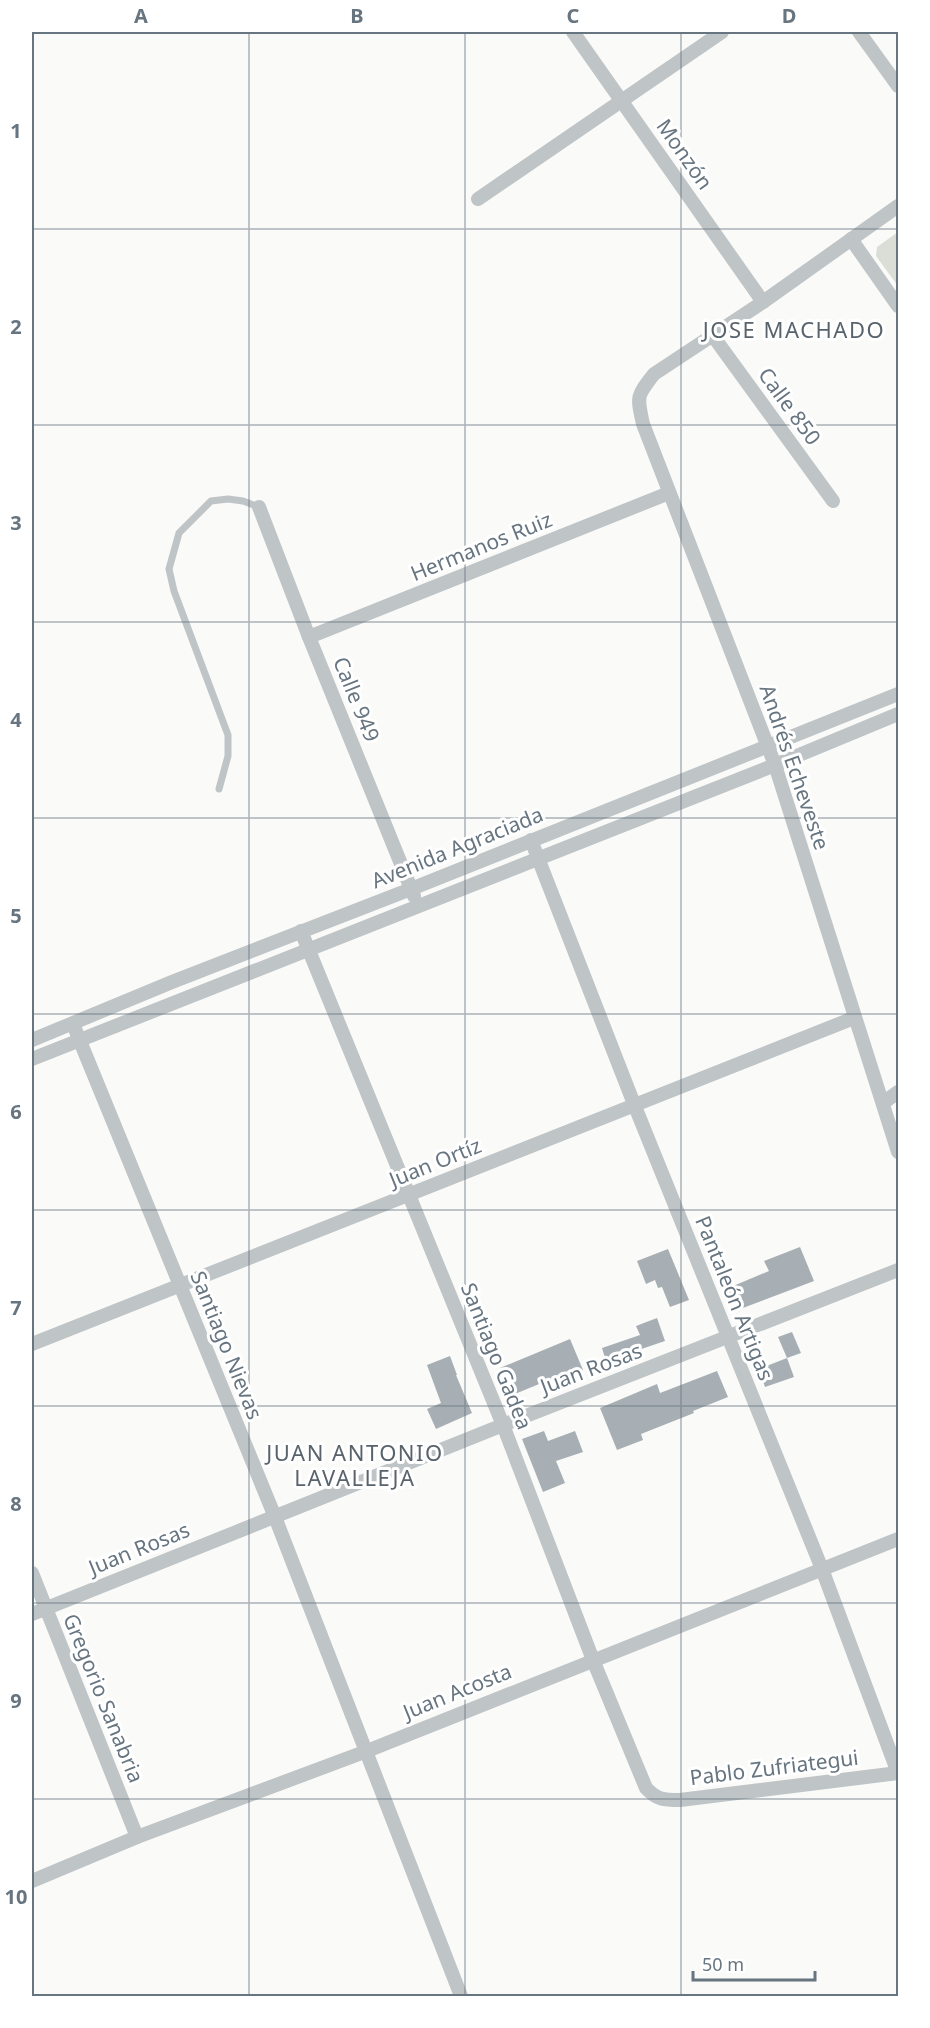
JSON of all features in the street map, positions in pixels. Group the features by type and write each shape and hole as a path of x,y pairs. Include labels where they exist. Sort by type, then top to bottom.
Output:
{"street":[{"name":"Monzón","path":"573,32 763,302"},
{"path":"478,199 722,32"},
{"path":"859,32 898,86"},
{"path":"713,336 898,206"},
{"path":"851,239 898,306"},
{"name":"Andrés Echeveste","path":"713,336 654,374 644,386 637,400 643,424 669,493 775,765 898,1152"},
{"name":"Calle 850","path":"713,336 833,501"},
{"name":"Hermanos Ruiz","path":"309,637 669,493"},
{"name":"Calle 949","path":"259,507 418,906"},
{"name":"Avenida Agraciada","path":"32,1040 898,694"},
{"name":"Avenida Agraciada","path":"32,1059 775,765 898,714"},
{"name":"Pantaleón Artigas","path":"531,840 634,1104 822,1569 898,1773"},
{"name":"Santiago Gadea","path":"301,931 503,1425 593,1660 646,1788 655,1797"},
{"name":"Juan Ortíz","path":"32,1344 854,1018"},
{"name":"Santiago Nievas","path":"73,1024 275,1517 461,1996"},
{"path":"883,1103 898,1092"},
{"name":"Juan Rosas","path":"32,1614 898,1270"},
{"name":"Juan Acosta","path":"32,1881 898,1539"},
{"name":"Gregorio Sanabria","path":"32,1574 137,1838"},
{"name":"Pablo Zufriategui","path":"655,1797 664,1800 680,1800 898,1773"}],"lane":[{"path":"219,789 228,756 228,735 174,591 169,569 180,533 211,501 228,499 243,501 259,507"}],"shaded area":[{"path":"898,232 898,286 876,256 877,247"}],"building":[{"path":"800,1247 814,1281 735,1311 726,1289 769,1271 764,1261"},
{"path":"668,1249 689,1300 670,1307 662,1287 658,1288 655,1280 646,1284 637,1261"},
{"path":"657,1318 665,1341 606,1361 602,1348 640,1335 636,1326"},
{"path":"792,1332 801,1353 787,1358 778,1337"},
{"path":"570,1339 583,1370 510,1396 500,1368"},
{"path":"450,1356 472,1413 436,1429 427,1409 441,1403 427,1365"},
{"path":"787,1358 794,1377 765,1387 759,1369"},
{"path":"717,1371 728,1397 641,1434 643,1440 617,1450 600,1408 657,1384 660,1393"},
{"path":"544,1431 548,1441 575,1431 583,1452 556,1461 565,1483 543,1492 522,1439"}],"district":[{"name":"JOSE MACHADO","path":"794,329"},
{"name":"JUAN ANTONIO LAVALLEJA","path":"355,1464"}]}
